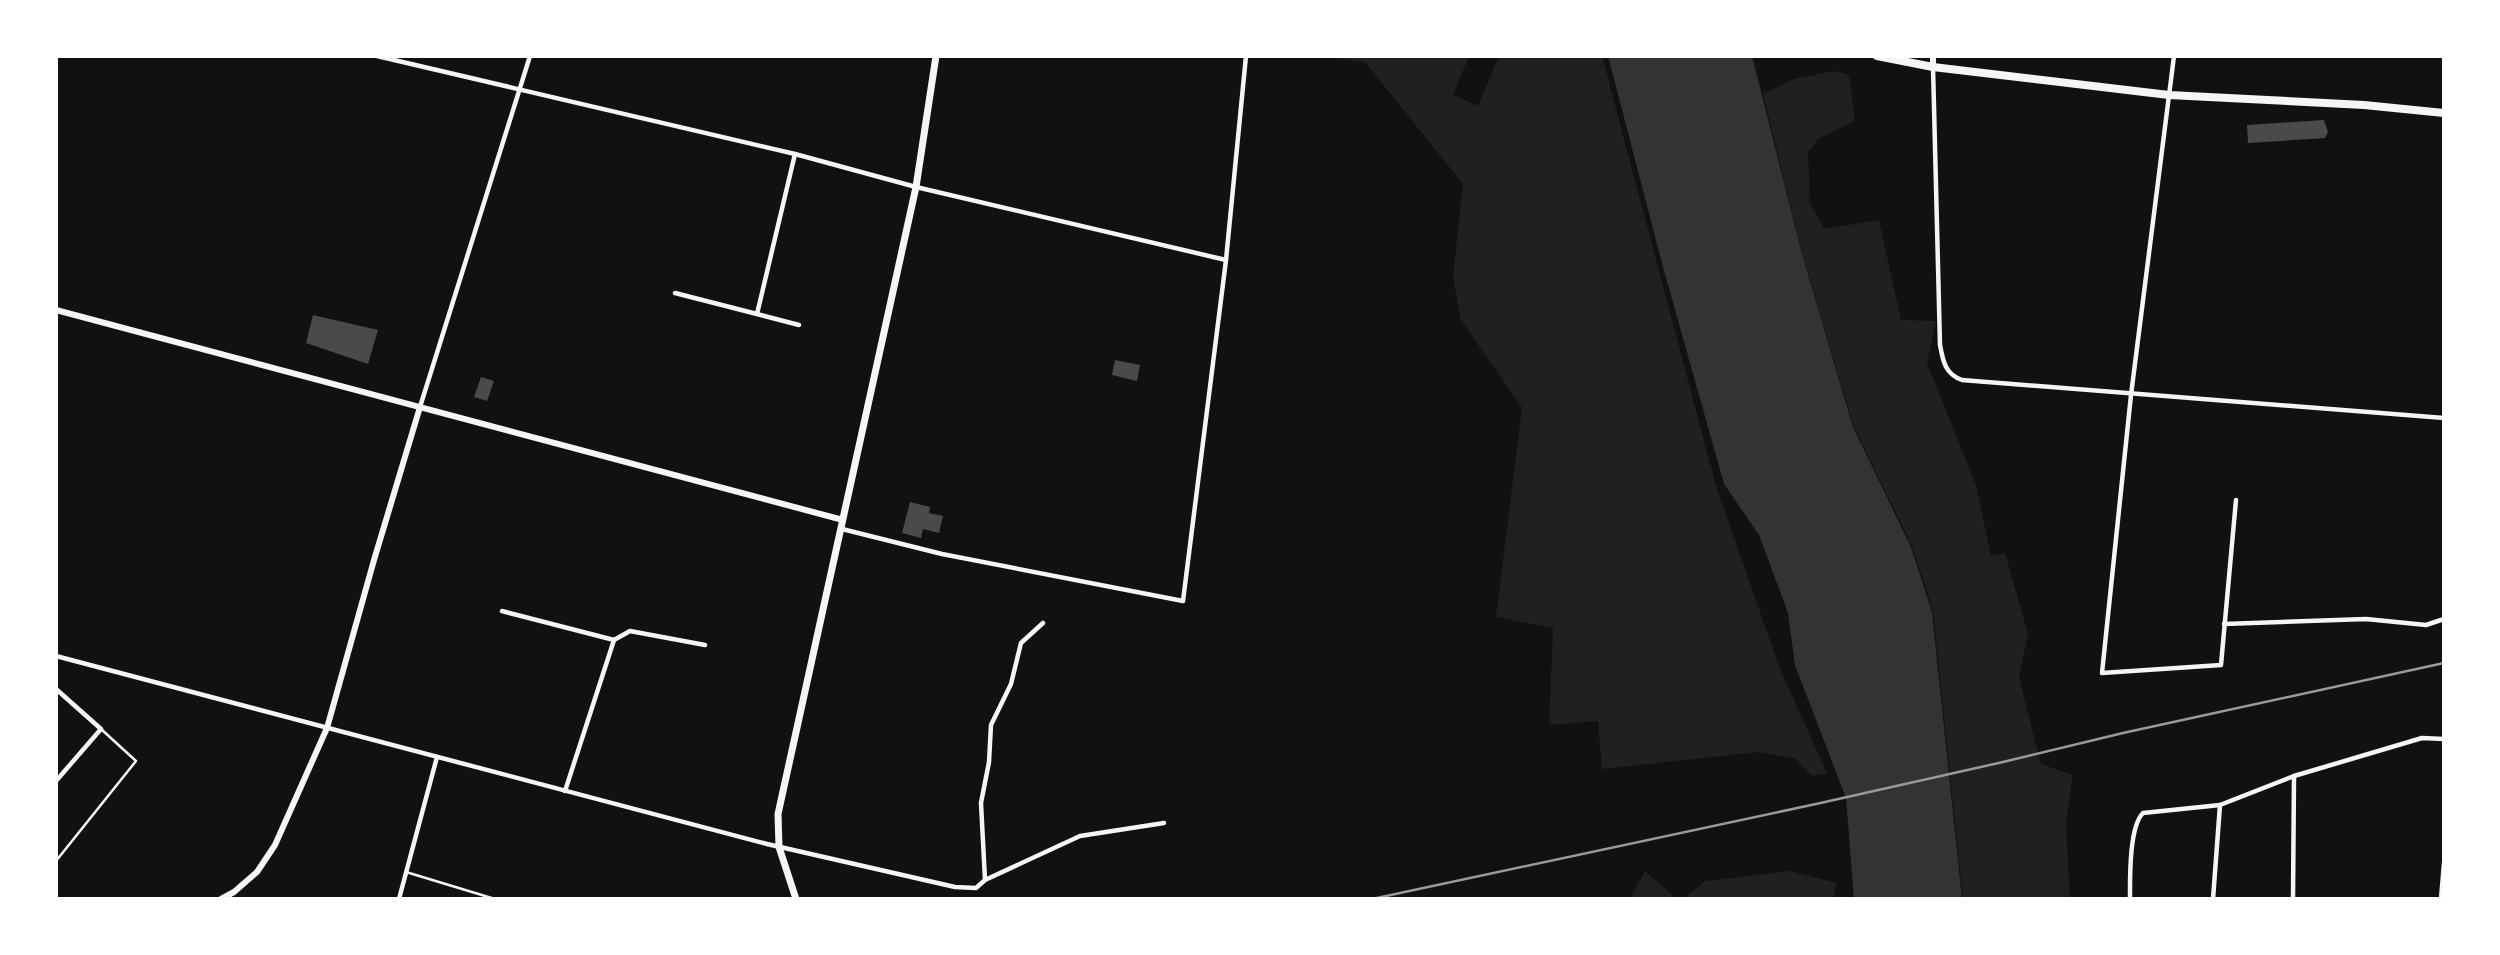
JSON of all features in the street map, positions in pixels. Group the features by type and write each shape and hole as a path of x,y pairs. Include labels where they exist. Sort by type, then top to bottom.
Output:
{"main road":[{"path":"796,899 779,847 778,814 916,187 936,56"},
{"path":"1877,56 1933,67 2169,95 2351,104 2444,113"}],"street":[{"path":"377,56 796,154 916,187 1226,260"},
{"path":"220,899 234,892 257,872 275,845 327,728 374,560 530,56"},
{"path":"56,310 421,407 942,554 1183,601 1226,260 1246,56"},
{"path":"1933,56 1940,345 1946,370 1953,377 2131,395 2444,418"},
{"path":"2174,56 2131,395 2102,673 2221,666 2236,500"},
{"path":"757,314 796,154"},
{"path":"675,293 799,325"},
{"path":"502,611 614,640"},
{"path":"2224,624 2366,619 2426,625 2444,619"},
{"path":"985,880 981,803 989,762 991,725 1011,684 1021,643 1043,623"},
{"path":"565,791 614,640 630,631 705,645"},
{"path":"56,656 779,847 955,887 976,888 985,880 1080,836 1164,823"},
{"path":"56,689 101,729 56,780"},
{"path":"2130,899 2131,857 2136,819 2143,813 2220,805 2294,776 2422,738 2444,739"},
{"path":"399,899 437,757"},
{"path":"2293,899 2294,776"},
{"path":"2213,899 2220,805"},
{"path":"2441,899 2444,865"}],"lane":[{"path":"56,861 136,761 101,729"},
{"path":"406,872 495,899"}],"shaded area":[{"path":"1320,56 1469,56 1453,95 1478,106 1499,56 1602,56 1716,486 1780,669 1827,773 1812,776 1794,758 1759,752 1602,769 1598,721 1549,725 1553,628 1496,617 1522,408 1461,320 1453,278 1463,184 1365,62"},
{"path":"1608,56 1752,56 1802,254 1853,427 1911,547 1932,612 1962,899 1854,899 1846,798 1795,665 1788,613 1759,535 1724,484 1663,267"},
{"path":"1834,71 1849,75 1855,121 1818,139 1808,152 1810,199 1807,197 1824,229 1879,220 1901,320 1936,321 1927,363 1976,485 1991,556 2005,553 2028,634 2019,677 2041,764 2073,775 2066,822 2070,899 1963,899 1933,611 1912,546 1854,427 1802,253 1763,94 1794,79"},
{"path":"1645,871 1677,899 1630,899"},
{"path":"1790,871 1836,883 1834,899 1683,899 1705,881"}],"building":[{"path":"2324,120 2328,132 2325,138 2248,143 2247,125"},
{"path":"313,315 378,330 368,364 306,343"},
{"path":"1115,360 1140,365 1137,381 1112,375"},
{"path":"481,377 494,381 487,401 474,397"},
{"path":"910,502 930,507 929,513 943,516 939,533 923,529 921,538 902,533"}],"railway":[{"path":"1372,899 1816,804 2444,663"}]}
